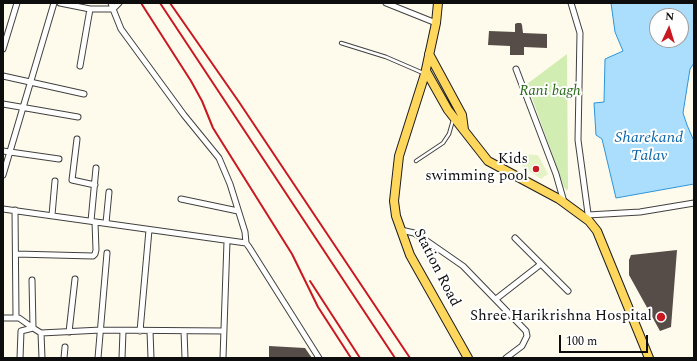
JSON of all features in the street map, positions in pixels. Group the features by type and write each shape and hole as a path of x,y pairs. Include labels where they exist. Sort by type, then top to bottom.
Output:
{"main road":[{"name":"Station Road","path":"438,3 436,23 425,72 399,156 394,201 396,216 410,255 468,358"},
{"path":"429,54 462,115 465,131"},
{"path":"425,72 448,110 488,161 564,202 588,218 597,231 649,358"}],"street":[{"path":"3,49 17,3"},
{"path":"3,175 54,3"},
{"path":"60,3 90,9 113,9 119,3"},
{"path":"111,3 121,29 184,115 219,158 230,184 245,232 246,243 319,358"},
{"path":"386,3 436,23"},
{"path":"571,3 580,33 578,140 588,218 640,212 694,203"},
{"path":"80,66 90,9"},
{"path":"516,69 556,174 564,202"},
{"path":"3,76 84,94"},
{"path":"3,104 78,117"},
{"path":"77,139 72,180 95,185"},
{"path":"3,151 59,159"},
{"path":"16,254 93,256 95,254 96,250 93,221 96,168"},
{"path":"52,216 55,181"},
{"path":"106,223 109,192"},
{"path":"181,199 238,211"},
{"path":"3,209 246,243"},
{"path":"15,210 16,317"},
{"path":"140,331 149,230"},
{"path":"401,230 427,240 463,266 526,331 527,334 525,342 506,358"},
{"path":"515,238 568,290"},
{"path":"223,358 227,241"},
{"path":"98,358 107,253"},
{"path":"496,299 541,264"},
{"path":"69,332 75,279"},
{"path":"32,280 33,328"},
{"path":"3,318 19,318 41,333 101,330 224,331"},
{"path":"20,358 21,331 33,328"},
{"path":"122,358 123,331"},
{"path":"150,331 152,358"},
{"path":"184,331 185,358"},
{"path":"41,333 42,358"},
{"path":"64,346 64,358"}],"lane":[{"path":"341,43 386,57 425,72"},
{"path":"416,161 442,143 448,134 453,117"}],"green space":[{"name":"Rani bagh","path":"567,54 567,191 564,187 527,84"},
{"name":"Kids swimming pool","path":"519,154 538,155 548,174 541,179 518,163"}],"water":[{"name":"Sharekand Talav","path":"611,3 694,3 694,63 690,69 683,113 694,141 694,184 616,198 602,139 596,135 594,103 604,102 605,59 623,51 615,32"}],"building":[{"path":"521,23 523,33 547,34 547,48 524,47 524,55 510,55 510,46 488,45 489,31 515,32 515,24"},
{"path":"677,250 671,327 660,331 629,275 629,260 631,255"},
{"path":"269,346 305,348 312,358 269,358"}],"railway":[{"path":"141,3 191,81 202,101 213,128 292,254 318,307 351,358"},
{"path":"160,3 395,358"},
{"path":"170,3 239,102 410,358"},
{"path":"310,281 360,358"}],"place":[{"name":"Kids swimming pool","path":"536,169"},
{"name":"Shree Harikrishna Hospital","path":"661,317"}]}
